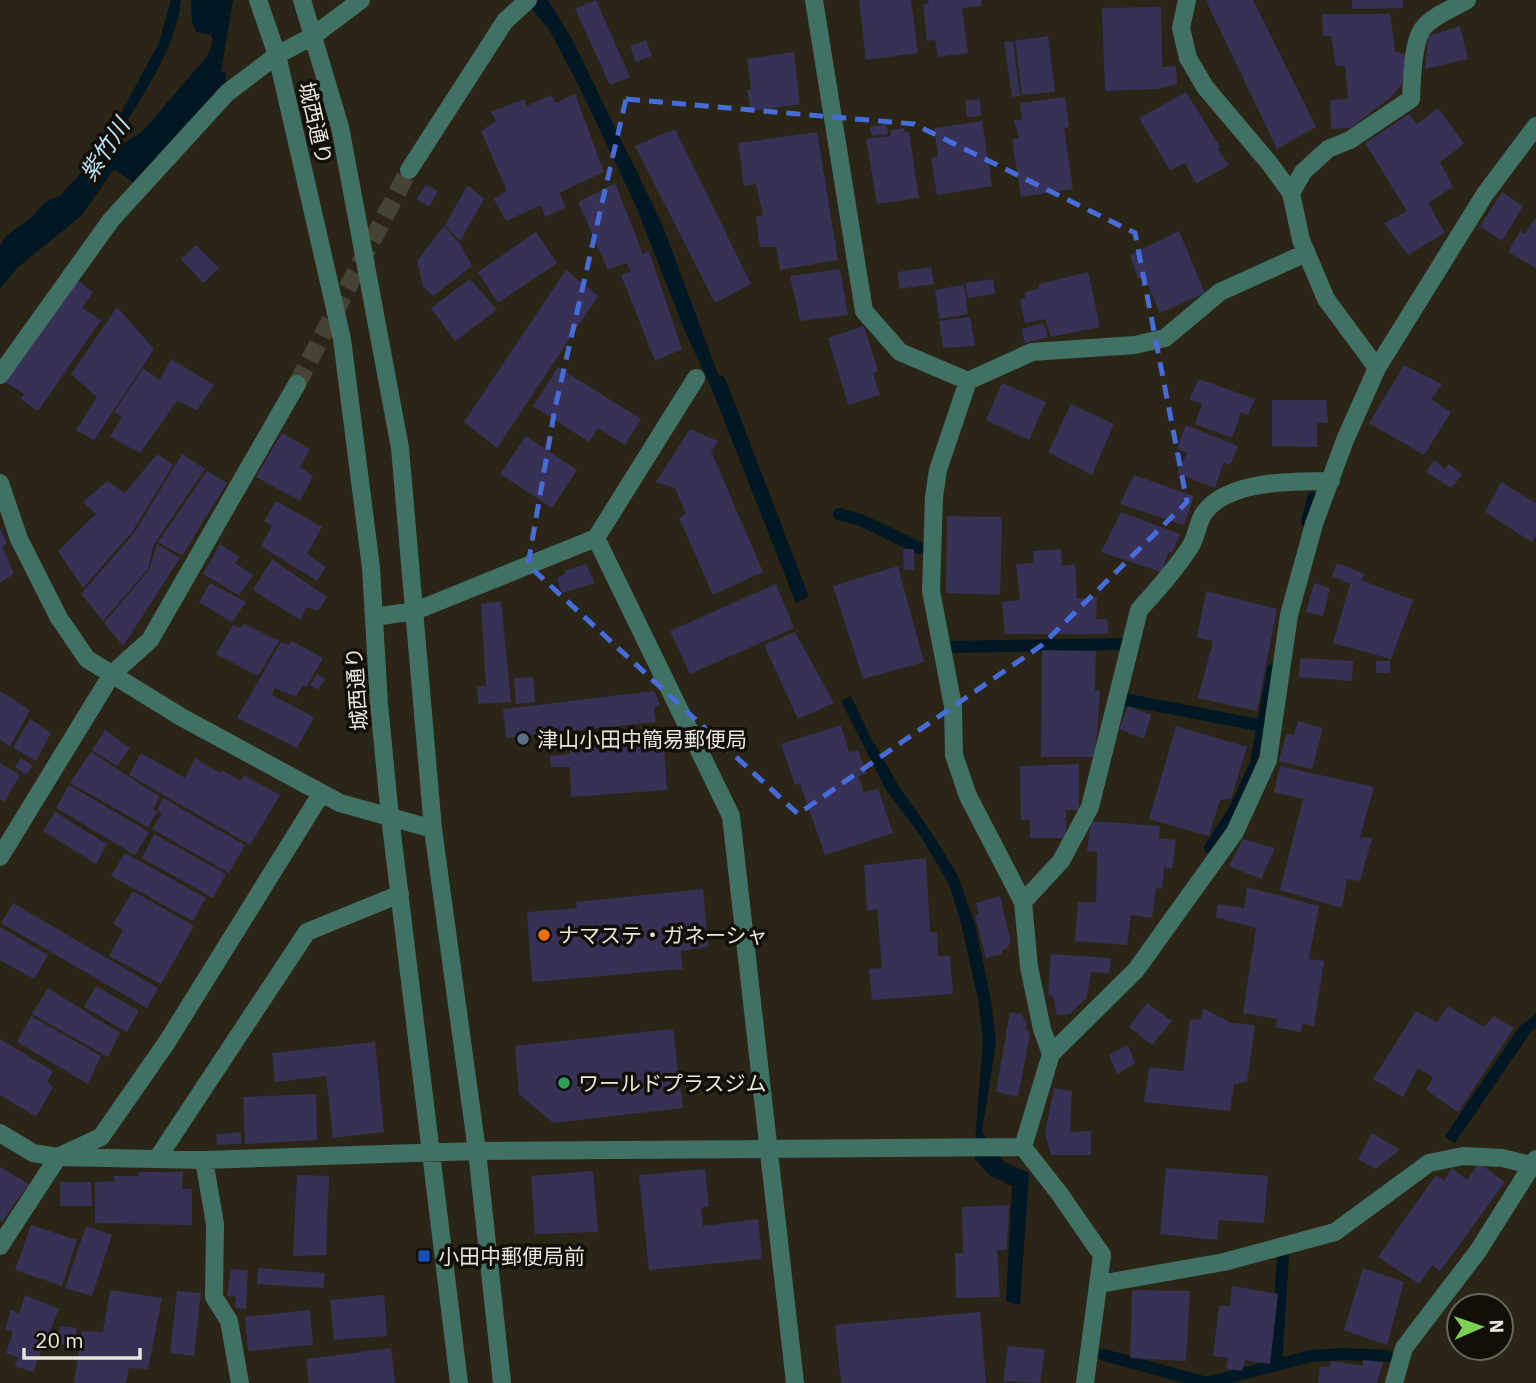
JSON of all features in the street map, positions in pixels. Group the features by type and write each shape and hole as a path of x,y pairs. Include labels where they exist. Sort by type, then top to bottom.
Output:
{"street":[{"name":"城西通り","path":"258,0 277,55 342,339 371,568 379,704 390,817 459,1383"},
{"name":"城西通り","path":"302,0 340,127 400,448 433,829 477,1152 502,1383"},
{"path":"0,375 110,220 227,93 277,55 313,36 361,0"},
{"path":"410,170 505,21 528,0"},
{"path":"814,0 864,311 900,352 968,382"},
{"path":"1187,0 1181,29 1188,58 1205,87 1291,193 1301,240 1326,299 1377,368"},
{"path":"1291,193 1303,172 1328,149 1350,140 1411,99 1420,31 1425,25 1467,0"},
{"path":"1023,1147 1051,1054 1136,970 1235,832 1268,760 1289,615 1314,524 1345,440 1377,368 1485,194 1536,126"},
{"path":"1051,1054 1042,1029 1029,967 1023,902 968,796 954,755 953,706 930,591 934,497 939,470 968,382 1032,352 1135,345 1165,338 1220,292 1306,253"},
{"path":"374,617 415,611 596,538 696,378"},
{"path":"0,857 112,674 150,640 298,384"},
{"path":"1023,902 1061,861 1090,807 1139,610 1192,545 1205,512 1229,493 1274,482 1331,481"},
{"path":"0,484 19,539 59,618 87,659 183,718 321,794 340,803 433,829"},
{"path":"596,538 731,816 795,1383"},
{"path":"0,1246 58,1157 101,1137 167,1042 321,794"},
{"path":"157,1159 307,932 400,894"},
{"path":"0,1133 33,1153 58,1157 204,1160 477,1152 1023,1147"},
{"path":"1023,1147 1102,1255 1085,1383"},
{"path":"1100,1284 1224,1262 1335,1232 1429,1163 1463,1156 1534,1162 1478,1251 1404,1348 1394,1383"},
{"path":"204,1160 215,1224 214,1297 229,1321 240,1383"}],"highlighted area":[{"path":"626,99 914,124 1135,233 1187,502 1042,645 798,814 528,565 555,408"}],"water":[{"name":"紫竹川","path":"171,0 181,0 173,35 159,68 122,130 120,146 142,132 208,55 213,40 211,35 196,32 192,21 191,0 233,0 221,72 226,72 226,82 135,184 114,169 81,216 17,268 0,289 0,246 5,237 33,216 44,203 61,195 89,164 109,135 159,43"},
{"path":"525,0 548,0 571,37 662,224 718,374 725,378 809,597 796,603 636,206 550,31"},
{"path":"851,696 871,738 902,791 958,876 975,924 991,1000 996,1043 982,1132 1004,1162 1029,1173 1020,1305 1006,1301 1012,1186 989,1175 975,1159 983,1040 978,999 961,923 949,884 920,835 885,788 841,701"},
{"path":"1536,1014 1536,1028 1532,1030 1455,1143 1445,1136 1520,1026"}],"building":[{"path":"596,0 630,77 610,85 575,9"},
{"path":"859,0 911,0 918,53 866,60"},
{"path":"928,0 981,0 982,6 962,8 968,53 938,57 935,40 927,41 923,5 929,3"},
{"path":"1253,0 1316,127 1277,149 1206,1"},
{"path":"1352,0 1403,0 1403,8 1352,9"},
{"path":"1161,7 1162,67 1176,66 1177,84 1157,89 1105,91 1102,8"},
{"path":"1322,14 1390,14 1395,51 1407,55 1402,84 1390,98 1350,128 1331,129 1330,100 1348,99 1345,66 1336,66 1331,36 1323,36"},
{"path":"1460,26 1468,59 1425,69 1428,36"},
{"path":"1048,36 1055,92 1022,95 1015,41"},
{"path":"646,40 652,56 636,62 630,46"},
{"path":"1013,41 1020,96 1012,97 1004,42"},
{"path":"794,52 800,104 751,111 747,90 751,89 747,59"},
{"path":"1186,92 1229,165 1196,184 1185,163 1170,170 1139,118"},
{"path":"575,94 604,172 559,193 566,207 545,217 541,205 506,221 494,199 507,191 481,131 496,121 491,112 524,99 527,106 551,95 556,103"},
{"path":"1065,97 1069,127 1064,128 1073,189 1021,197 1012,140 1019,138 1014,120 1022,120 1020,103"},
{"path":"980,99 981,116 967,117 965,101"},
{"path":"1438,108 1464,144 1440,162 1453,187 1428,203 1445,233 1408,255 1384,223 1407,211 1365,143 1409,114 1417,124"},
{"path":"982,121 992,186 937,195 931,158 938,156 934,128"},
{"path":"887,124 888,134 872,136 870,127"},
{"path":"904,128 905,132 909,132 919,198 877,204 866,139 891,136 890,130"},
{"path":"675,129 751,284 715,303 635,146"},
{"path":"817,132 838,260 780,270 776,247 760,247 756,217 763,215 756,184 744,186 738,143"},
{"path":"615,183 643,254 649,251 682,349 655,361 621,275 631,271 626,263 608,270 578,202"},
{"path":"426,185 438,191 429,207 416,199"},
{"path":"468,185 484,199 460,241 445,225"},
{"path":"1502,192 1523,206 1502,241 1480,226"},
{"path":"1536,217 1536,268 1508,252 1520,231 1525,234"},
{"path":"444,226 460,244 472,266 433,296 423,287 417,261"},
{"path":"1179,231 1205,293 1160,313 1144,276 1138,279 1130,255"},
{"path":"536,232 557,263 498,303 478,272"},
{"path":"196,245 219,268 203,283 181,259"},
{"path":"931,267 934,284 899,289 898,272"},
{"path":"840,269 848,315 800,321 790,276"},
{"path":"566,270 598,296 497,448 464,422"},
{"path":"1088,272 1100,327 1051,337 1045,319 1025,323 1020,300 1026,298 1024,293 1039,288 1039,284"},
{"path":"76,279 93,292 82,308 101,320 38,411 21,399 24,394 4,381"},
{"path":"470,279 497,310 455,341 431,308"},
{"path":"993,279 995,294 968,298 965,283"},
{"path":"964,285 968,314 939,319 935,290"},
{"path":"117,307 154,349 94,440 76,430 97,397 71,374"},
{"path":"970,317 975,346 943,348 939,321"},
{"path":"1043,323 1048,337 1025,343 1021,329"},
{"path":"864,326 878,371 873,373 880,395 848,405 828,338"},
{"path":"171,359 214,385 197,410 177,401 140,453 110,437 122,416 114,412 143,368 160,380"},
{"path":"1404,365 1442,384 1431,399 1451,412 1424,455 1369,423"},
{"path":"558,367 641,419 625,445 598,428 589,442 533,406"},
{"path":"1199,379 1255,399 1248,415 1241,412 1232,438 1195,424 1202,404 1189,399"},
{"path":"1002,383 1046,402 1029,440 986,420"},
{"path":"1272,400 1326,400 1328,423 1317,422 1317,447 1272,446"},
{"path":"1071,404 1114,424 1092,475 1048,452"},
{"path":"1186,425 1238,446 1230,465 1224,462 1215,488 1177,473 1187,453 1177,449"},
{"path":"690,429 718,441 711,451 763,572 713,595 679,518 686,514 675,488 656,482"},
{"path":"282,433 310,449 300,467 313,476 300,501 256,477"},
{"path":"526,436 577,470 552,508 500,474"},
{"path":"157,454 173,465 132,532 83,588 58,551 96,514 83,502 107,481 125,493"},
{"path":"182,454 205,469 154,544 148,569 103,621 81,594 135,532"},
{"path":"1434,460 1445,469 1449,464 1462,475 1451,488 1426,472"},
{"path":"207,471 227,483 182,556 158,542"},
{"path":"1134,475 1194,496 1184,525 1120,504"},
{"path":"1501,482 1536,503 1536,536 1532,542 1485,512"},
{"path":"276,501 322,527 307,554 326,567 317,581 261,546 272,526 264,521"},
{"path":"1121,512 1180,534 1161,572 1101,552"},
{"path":"947,516 1002,517 1000,595 946,593"},
{"path":"0,528 7,543 2,546 14,574 0,583"},
{"path":"157,544 180,558 123,646 104,623 149,570"},
{"path":"220,544 240,557 235,563 253,575 239,595 203,574"},
{"path":"903,549 914,549 914,570 904,570"},
{"path":"1061,549 1062,566 1075,564 1077,599 1097,597 1096,619 1107,619 1109,634 1005,634 1002,602 1020,600 1016,564 1034,563 1033,551"},
{"path":"272,559 327,597 318,611 307,607 300,620 253,590"},
{"path":"1337,563 1365,574 1361,580 1413,600 1391,659 1333,643 1350,584 1332,576"},
{"path":"586,564 595,583 562,593 557,578 565,574 564,571"},
{"path":"898,566 924,662 863,679 833,586"},
{"path":"210,583 246,602 232,622 199,602"},
{"path":"1314,583 1330,588 1323,616 1306,612"},
{"path":"776,584 794,628 690,674 670,631"},
{"path":"1206,591 1277,609 1257,711 1198,698 1213,641 1197,638"},
{"path":"501,601 511,702 478,704 477,687 486,686 481,604"},
{"path":"245,624 279,641 258,676 216,654 233,625 240,628"},
{"path":"795,632 834,703 798,719 764,645"},
{"path":"292,641 323,658 307,686 302,686 296,697 275,688 272,695 314,717 297,748 237,718 281,642 289,645"},
{"path":"1042,650 1096,651 1095,690 1100,691 1095,757 1041,757"},
{"path":"1300,658 1353,661 1352,681 1299,677"},
{"path":"1376,661 1390,661 1390,673 1376,673"},
{"path":"317,674 325,679 318,690 310,685"},
{"path":"533,677 535,702 516,704 514,678"},
{"path":"0,691 30,710 10,746 0,740"},
{"path":"654,691 660,705 654,708 656,722 506,738 503,709"},
{"path":"1128,706 1151,715 1144,739 1119,729"},
{"path":"30,719 51,733 36,761 13,748"},
{"path":"1298,721 1323,728 1312,769 1279,761 1286,734 1294,735"},
{"path":"841,725 849,752 858,750 867,774 858,776 864,793 878,788 893,833 825,855 800,784 795,785 781,744"},
{"path":"1176,726 1247,747 1231,799 1220,800 1209,836 1149,819"},
{"path":"105,730 130,748 117,766 92,750"},
{"path":"670,735 671,747 664,748 667,790 571,797 570,767 551,767 550,756 570,754 570,743"},
{"path":"91,752 160,797 153,809 157,812 148,827 70,783"},
{"path":"141,753 185,778 195,758 240,781 244,775 280,795 250,845 129,775"},
{"path":"21,758 33,766 26,775 15,767"},
{"path":"0,763 20,775 4,802 0,799"},
{"path":"1079,764 1079,810 1066,810 1066,838 1030,838 1030,820 1021,820 1020,766"},
{"path":"1280,766 1374,787 1360,837 1372,838 1360,881 1347,879 1342,908 1280,890 1303,799 1274,792"},
{"path":"69,785 149,832 135,855 56,808"},
{"path":"163,798 245,845 229,873 152,829 162,813 157,810"},
{"path":"55,812 107,844 96,864 43,831"},
{"path":"1091,821 1160,826 1159,838 1176,840 1172,869 1164,867 1162,889 1156,888 1152,918 1131,915 1127,945 1075,941 1078,902 1096,902 1097,852 1087,851"},
{"path":"154,834 226,874 213,898 142,858"},
{"path":"1243,839 1275,848 1261,879 1229,866"},
{"path":"125,853 206,898 193,921 111,876"},
{"path":"926,858 930,932 937,932 938,956 950,956 953,994 872,1000 869,969 882,968 877,909 867,911 864,865"},
{"path":"1247,887 1319,906 1309,959 1324,961 1314,1026 1302,1023 1301,1032 1275,1027 1278,1019 1243,1013 1256,928 1216,917 1218,904 1244,908"},
{"path":"703,889 708,947 680,951 683,969 532,982 527,912 577,908 576,902"},
{"path":"133,891 194,926 161,984 109,956 123,930 113,924"},
{"path":"1000,896 1011,943 1008,944 1009,948 1002,950 1002,954 986,958 975,916 979,914 976,903"},
{"path":"13,903 158,988 147,1008 1,923"},
{"path":"0,927 48,955 34,979 0,960"},
{"path":"1051,954 1111,958 1109,973 1091,972 1087,997 1070,1014 1057,1015 1054,997 1048,994"},
{"path":"96,986 139,1011 127,1032 84,1007"},
{"path":"48,988 120,1033 108,1057 32,1014"},
{"path":"1147,1003 1172,1021 1152,1045 1129,1027"},
{"path":"1448,1006 1484,1027 1494,1016 1514,1028 1458,1112 1426,1090 1433,1077 1418,1068 1403,1097 1373,1079 1416,1011 1437,1022"},
{"path":"1203,1008 1232,1023 1255,1025 1247,1082 1234,1084 1230,1111 1144,1102 1149,1067 1183,1071 1190,1020 1201,1019"},
{"path":"1010,1012 1021,1014 1027,1023 1025,1030 1030,1034 1018,1097 996,1092"},
{"path":"31,1016 101,1056 88,1084 17,1042"},
{"path":"673,1029 683,1108 553,1123 519,1094 515,1046"},
{"path":"0,1039 53,1071 47,1082 53,1087 36,1117 0,1095"},
{"path":"375,1042 384,1132 333,1138 326,1076 275,1082 272,1053"},
{"path":"1128,1045 1135,1063 1117,1074 1109,1055"},
{"path":"1054,1088 1072,1091 1070,1132 1091,1131 1091,1155 1051,1155 1045,1133"},
{"path":"316,1094 317,1140 245,1144 243,1097"},
{"path":"241,1132 241,1144 217,1145 216,1134"},
{"path":"1372,1133 1400,1150 1375,1169 1358,1159"},
{"path":"1479,1163 1505,1182 1440,1271 1432,1265 1419,1284 1378,1257 1436,1175 1444,1181 1452,1168 1467,1180"},
{"path":"0,1167 29,1184 2,1222 0,1220"},
{"path":"1166,1168 1268,1176 1264,1223 1219,1220 1217,1240 1160,1234"},
{"path":"705,1169 709,1206 701,1208 703,1226 758,1219 762,1259 649,1270 639,1175"},
{"path":"593,1171 598,1232 535,1234 531,1176"},
{"path":"138,1172 183,1172 182,1189 192,1189 192,1225 95,1223 95,1182 115,1181 114,1176 139,1176"},
{"path":"297,1175 329,1176 326,1255 293,1256"},
{"path":"60,1182 91,1182 92,1206 60,1206"},
{"path":"1009,1205 1007,1250 997,1250 1000,1297 956,1298 955,1253 963,1253 962,1207"},
{"path":"31,1225 77,1240 62,1286 15,1270"},
{"path":"86,1226 112,1235 92,1296 65,1288"},
{"path":"258,1268 325,1273 323,1288 257,1284"},
{"path":"1363,1268 1404,1282 1387,1345 1344,1330"},
{"path":"231,1269 248,1270 246,1309 235,1308 236,1297 227,1296"},
{"path":"1232,1286 1278,1294 1270,1364 1245,1360 1242,1371 1226,1369 1228,1358 1213,1356 1219,1306 1230,1306"},
{"path":"110,1290 162,1298 148,1369 129,1368 126,1383 74,1383 82,1331 103,1332"},
{"path":"1132,1290 1190,1291 1186,1361 1130,1358"},
{"path":"177,1291 201,1293 194,1356 170,1353"},
{"path":"25,1295 59,1309 33,1372 14,1366 18,1358 6,1353 13,1331 5,1330 11,1309 19,1314"},
{"path":"384,1295 387,1336 334,1340 330,1300"},
{"path":"310,1310 313,1345 248,1351 245,1317"},
{"path":"980,1312 986,1383 841,1383 835,1325"},
{"path":"60,1326 77,1328 75,1346 57,1344"},
{"path":"1008,1346 1045,1349 1040,1383 1003,1381"},
{"path":"391,1348 395,1383 309,1383 306,1359"},
{"path":"1363,1360 1383,1362 1377,1383 1318,1383 1320,1367 1330,1367 1331,1361 1363,1366"}],"waterway":[{"path":"1307,522 1313,498"},
{"path":"839,514 861,520 919,548"},
{"path":"947,647 1125,644"},
{"path":"1210,848 1234,811 1256,763 1273,669"},
{"path":"1123,699 1264,726"},
{"path":"1276,1365 1283,1257"},
{"path":"1104,1355 1207,1383 1311,1356 1387,1356"}],"tunnel":[{"path":"297,384 409,170"}],"place":[{"name":"津山小田中簡易郵便局","path":"523,739"},
{"name":"ナマステ・ガネーシャ","path":"544,935"},
{"name":"ワールドプラスジム","path":"564,1083"},
{"name":"小田中郵便局前","path":"424,1256"}]}
